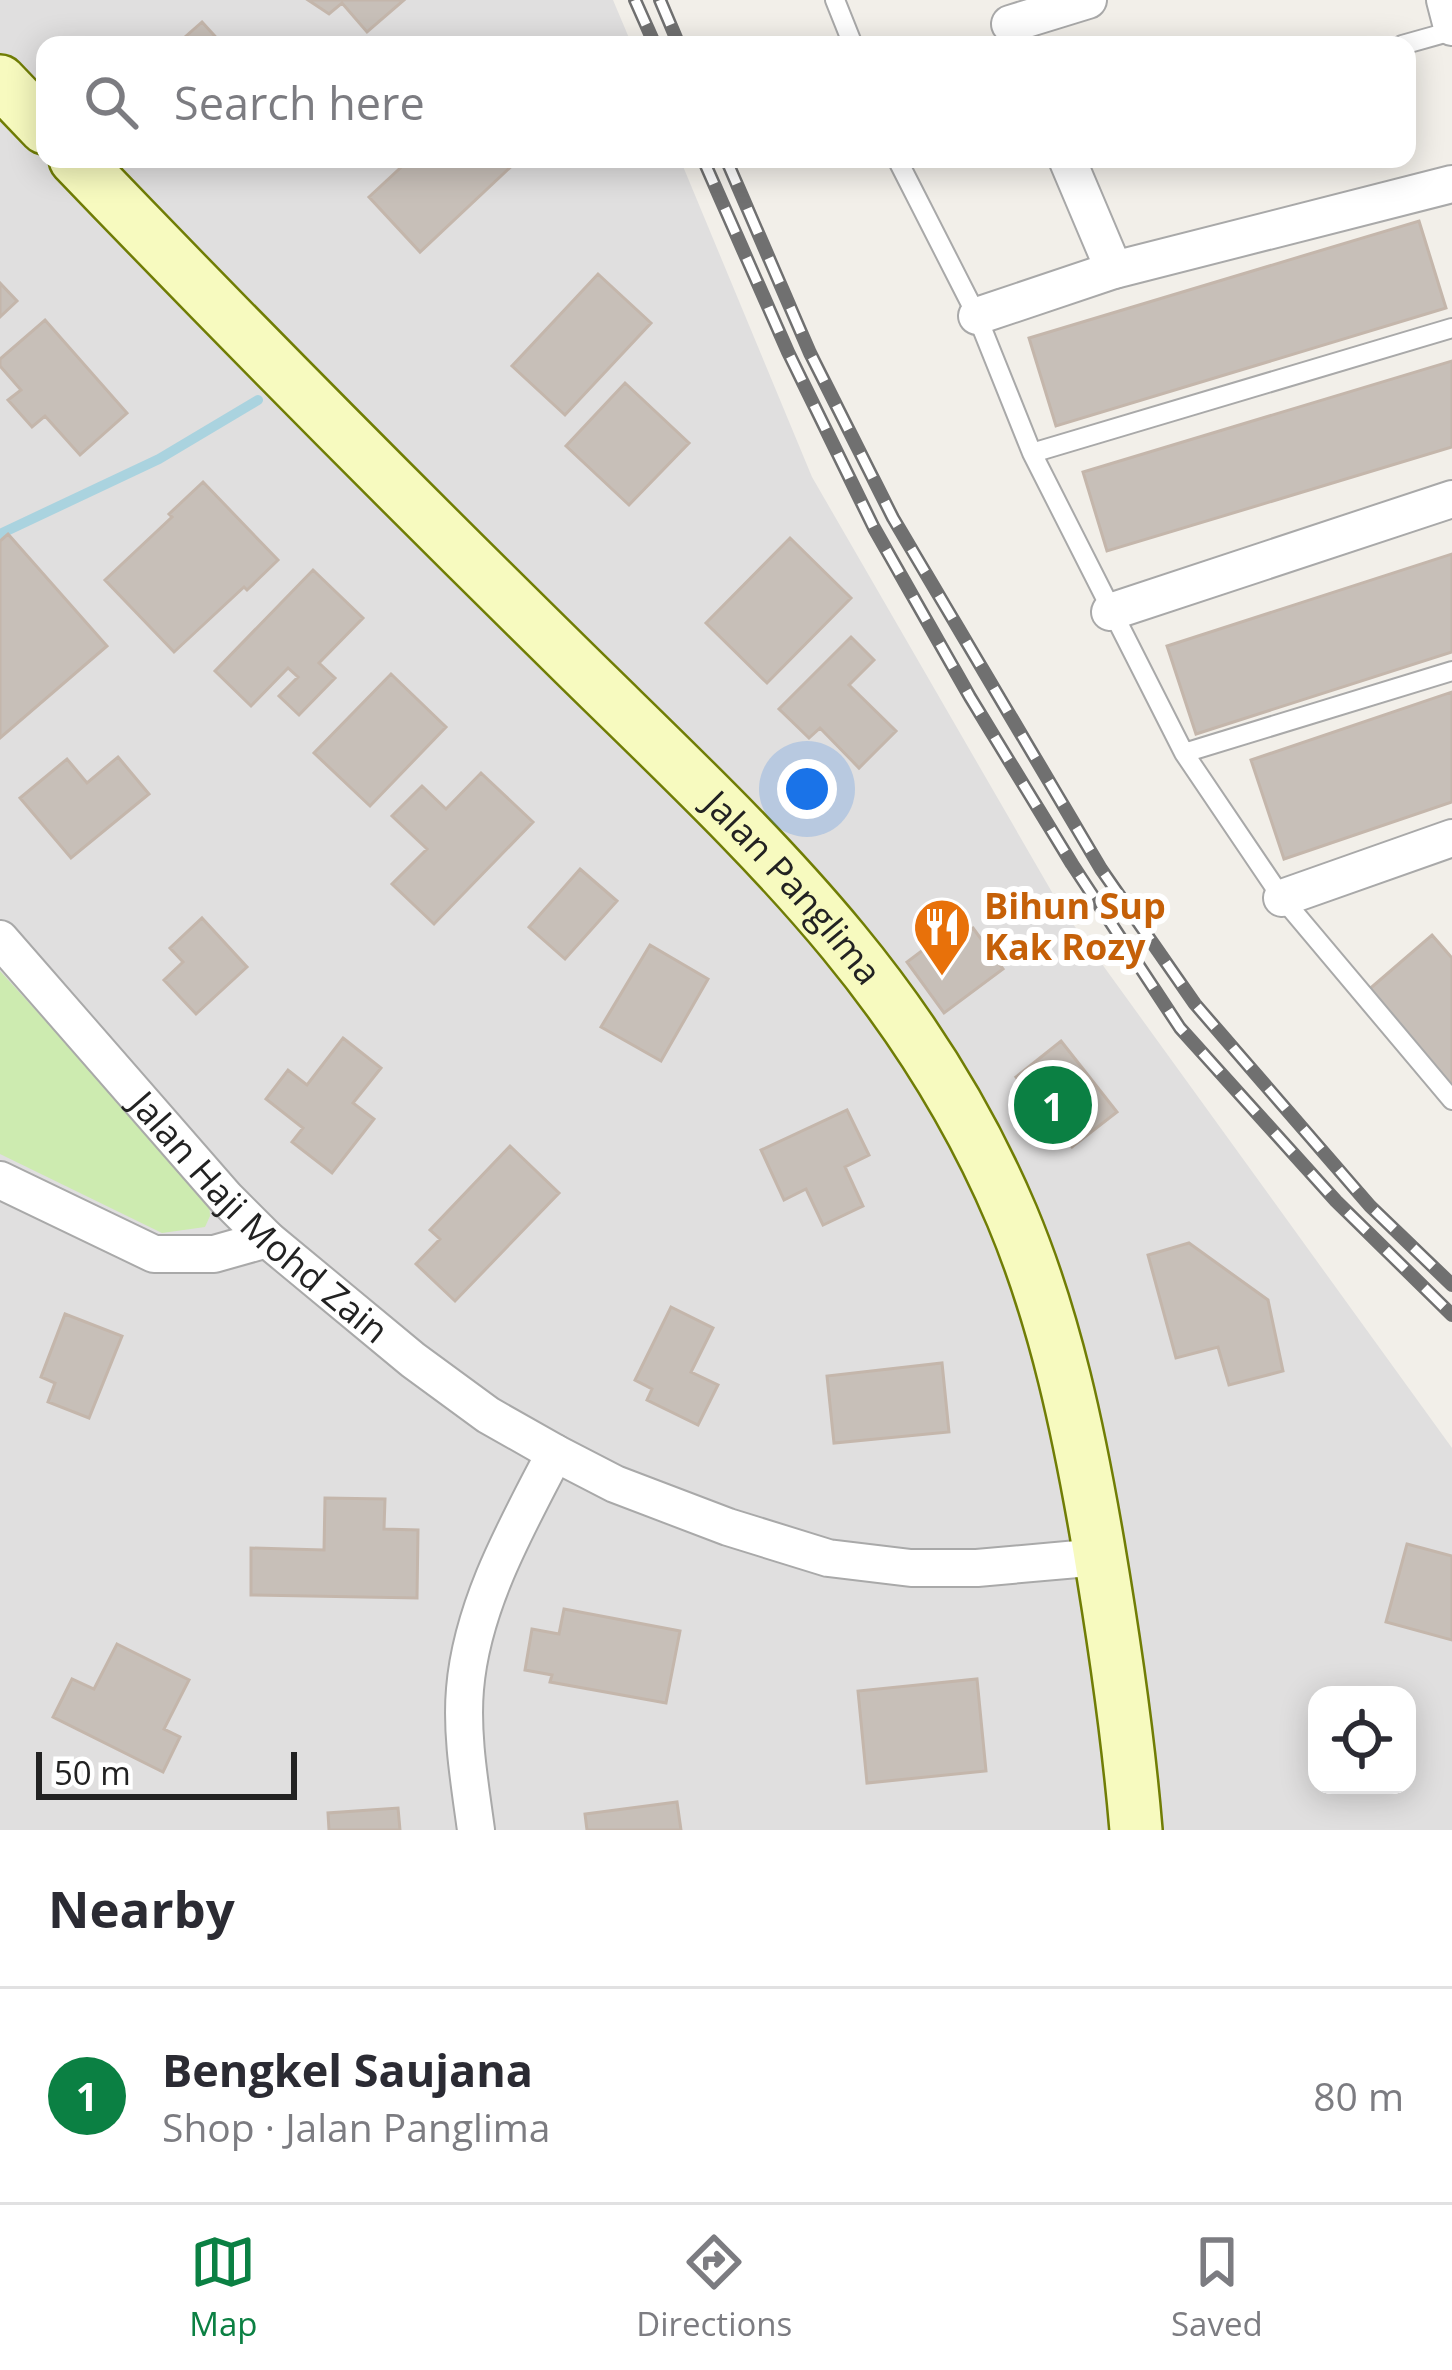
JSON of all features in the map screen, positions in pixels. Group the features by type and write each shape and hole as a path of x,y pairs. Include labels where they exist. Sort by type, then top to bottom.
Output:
{"main road":[{"path":"0,81 36,119"},
{"name":"Jalan Panglima","path":"84,168 781,866 904,1016 969,1126 1012,1217 1043,1303 1074,1412 1112,1621 1136,1830"}],"street":[{"path":"1009,23 1088,0"},
{"path":"1445,0 1452,29"},
{"path":"1070,168 1114,270"},
{"path":"976,316 1114,270 1452,184"},
{"path":"1110,612 1452,499"},
{"path":"1282,898 1452,838"},
{"name":"Jalan Haji Mohd Zain","path":"0,939 267,1240 413,1360 488,1415 555,1453 615,1484 728,1527 829,1558 911,1568 976,1568 1100,1557"},
{"path":"0,1180 154,1254 214,1254 267,1240"},
{"path":"476,1830 465,1688 477,1628 510,1539 555,1453"}],"lane":[{"path":"836,0 850,36"},
{"path":"1416,41 1452,29"},
{"path":"902,168 976,316 1032,453 1184,753 1282,898 1452,1100"},
{"path":"1032,453 1452,328"},
{"path":"1184,753 1452,671"}],"shaded area":[{"path":"0,0 613,0 628,36 36,36 36,168 684,168 812,477 1060,906 1452,1448 1452,1830 0,1830"}],"green space":[{"path":"0,971 209,1200 205,1227 162,1233 0,1154"}],"building":[{"path":"308,0 404,0 367,32 342,3 329,14"},
{"path":"202,22 215,36 186,36"},
{"path":"400,168 509,168 420,252 369,197"},
{"path":"1419,221 1446,308 1056,426 1029,338"},
{"path":"598,274 651,323 565,415 512,366"},
{"path":"0,283 17,301 0,317"},
{"path":"45,320 127,413 80,455 45,416 32,427 8,400 21,390 0,366 0,359"},
{"path":"1452,361 1452,447 1107,551 1083,472"},
{"path":"625,383 689,443 629,505 566,446"},
{"path":"203,482 278,560 174,652 105,580"},
{"path":"8,534 107,646 0,738 0,541"},
{"path":"790,538 851,598 767,683 706,623"},
{"path":"1452,554 1452,652 1196,734 1167,646"},
{"path":"313,570 363,618 319,663 335,678 299,715 279,696 298,677 288,668 251,706 215,671"},
{"path":"851,637 874,660 849,685 896,731 859,768 820,728 809,738 779,709"},
{"path":"391,674 446,727 370,806 314,753"},
{"path":"1452,692 1452,802 1284,859 1251,760"},
{"path":"118,757 149,794 71,858 20,798 67,759 87,783"},
{"path":"481,773 533,822 434,924 392,884 427,849 392,816 422,786 446,809"},
{"path":"580,869 617,901 565,959 529,927"},
{"path":"202,918 247,967 196,1014 164,980 183,962 170,948"},
{"path":"973,928 1003,969 944,1013 907,962 939,938 945,948"},
{"path":"1432,935 1452,958 1452,1092 1366,992"},
{"path":"650,945 708,979 661,1061 601,1027"},
{"path":"343,1038 381,1068 353,1103 374,1119 332,1173 292,1142 303,1128 266,1099 288,1070 307,1085"},
{"path":"1061,1041 1117,1112 1072,1147 1016,1077"},
{"path":"847,1110 869,1155 845,1167 863,1206 823,1225 806,1189 784,1200 761,1150"},
{"path":"510,1146 559,1193 455,1301 416,1264 440,1239 430,1230"},
{"path":"1189,1243 1268,1300 1283,1371 1229,1385 1218,1347 1176,1358 1148,1255"},
{"path":"671,1307 713,1328 691,1372 718,1385 698,1425 647,1400 652,1389 635,1380"},
{"path":"65,1314 122,1336 89,1418 48,1402 55,1383 41,1377"},
{"path":"942,1363 949,1432 834,1443 827,1376"},
{"path":"325,1498 385,1499 384,1529 418,1530 417,1598 251,1595 251,1548 324,1550"},
{"path":"1407,1544 1452,1556 1452,1640 1386,1622"},
{"path":"564,1609 680,1631 666,1703 550,1682 552,1675 525,1670 532,1629 559,1634"},
{"path":"117,1644 189,1680 164,1729 180,1737 163,1772 53,1717 72,1679 94,1689"},
{"path":"977,1679 986,1771 867,1783 858,1691"},
{"path":"677,1802 681,1830 587,1830 585,1814"},
{"path":"398,1808 400,1830 329,1830 328,1813"}],"waterway":[{"path":"0,534 159,459 258,400"}],"railway":[{"path":"635,0 651,36"},
{"path":"660,0 675,36"},
{"path":"707,168 788,352 874,528 1072,864 1180,1028 1336,1201 1452,1315"},
{"path":"730,168 810,353 893,518 1101,869 1195,1004 1370,1206 1452,1285"}],"place":[{"name":"Bihun Sup Kak Rozy","path":"942,978"},
{"name":"Bengkel Saujana","path":"1053,1105"}]}
